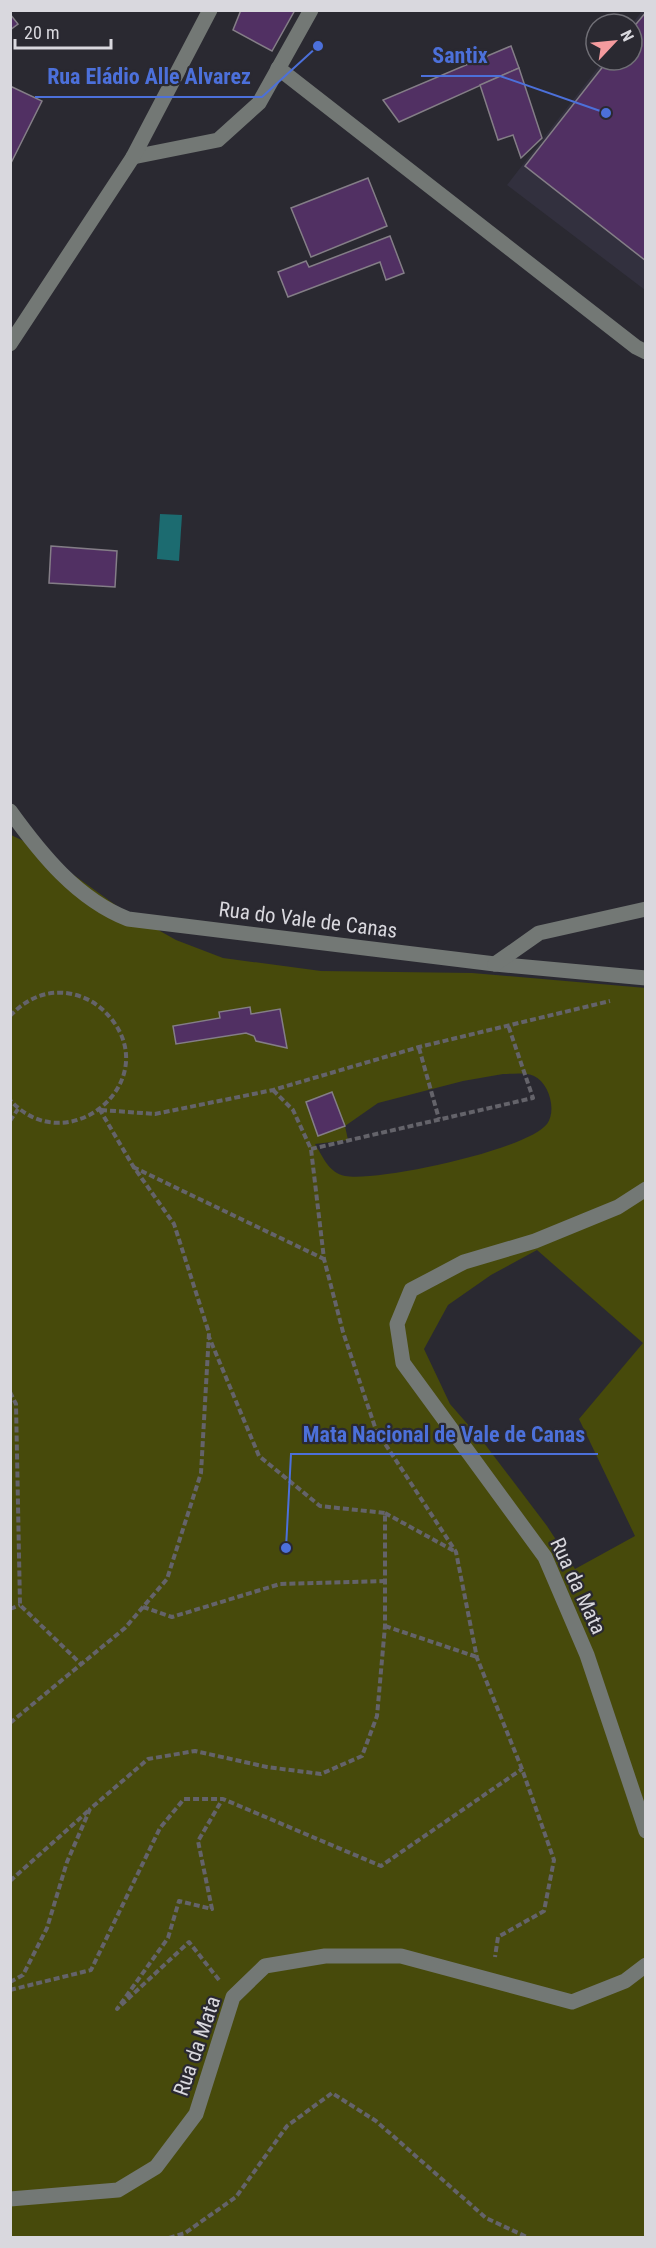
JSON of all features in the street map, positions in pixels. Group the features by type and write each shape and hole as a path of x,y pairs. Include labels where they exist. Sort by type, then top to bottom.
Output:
{"street":[{"path":"10,344 133,157 210,10"},
{"path":"133,157 218,140 259,103 311,10"},
{"path":"278,68 645,352"},
{"name":"Rua do Vale de Canas","path":"10,811 56,869 74,886 97,905 128,919 495,964 645,978"},
{"path":"495,964 540,933 645,909"},
{"name":"Rua da Mata","path":"645,1189 618,1208 535,1241 464,1262 420,1285 411,1290 397,1324 403,1364 545,1557 587,1655 645,1831"},
{"name":"Rua da Mata","path":"10,2199 118,2190 156,2167 196,2114 233,1997 265,1966 325,1956 401,1956 572,2002 625,1981 645,1965"}],"path":[{"path":"10,1016 20,1005 41,995 63,992 86,997 105,1010 118,1028 125,1049 124,1072 115,1093 100,1110 81,1120 59,1124 37,1120 18,1109 10,1100"},
{"path":"100,1110 155,1114 273,1090 419,1047 613,1000"},
{"path":"311,1149 532,1098 508,1025"},
{"path":"419,1047 439,1119"},
{"path":"273,1090 293,1110 311,1149 324,1259 343,1332 376,1431 456,1552 477,1658 522,1769 554,1860 544,1911 498,1937 492,1982"},
{"path":"10,1121 18,1109"},
{"path":"100,1110 133,1166 174,1224 209,1337 259,1456 320,1506 385,1513 456,1552"},
{"path":"133,1166 324,1259"},
{"path":"10,1723 125,1628 167,1580 201,1473 209,1337"},
{"path":"10,1392 16,1404 20,1605 82,1665"},
{"path":"10,1881 148,1759 195,1750 267,1767 321,1774 362,1756 377,1716 385,1626 385,1513"},
{"path":"143,1607 172,1617 280,1584 385,1581"},
{"path":"10,1609 20,1605"},
{"path":"385,1626 477,1658"},
{"path":"10,1990 91,1970 159,1828 184,1799 223,1799 381,1866 522,1769"},
{"path":"223,1799 198,1841 212,1910 179,1901 168,1938 117,2010 189,1942 233,1997"},
{"path":"10,1982 23,1975 47,1928 67,1862 90,1809"},
{"path":"169,2238 185,2233 236,2197 287,2126 332,2093 376,2121 486,2218 530,2238"}],"shaded area":[{"path":"645,11 645,290 507,185 595,72 644,72 644,12 641,12"},
{"path":"11,835 32,845 121,909 176,940 223,958 321,971 472,973 646,988 645,2237 11,2238","holes":["503,1074 534,1076 544,1084 550,1097 551,1112 547,1124 534,1134 512,1144 451,1162 362,1177 345,1176 335,1172 327,1164 315,1144 348,1140 345,1126 378,1103 463,1081","537,1250 643,1343 579,1419 635,1536 575,1569 547,1526 484,1443 450,1404 424,1349 448,1305 491,1275"]}],"water":[{"path":"160,514 182,515 179,561 157,559"}],"building":[{"path":"241,10 295,10 272,51 233,30"},
{"path":"646,12 646,261 525,166 599,72 644,72 644,14"},
{"path":"10,14 18,24 10,30"},
{"path":"511,46 519,68 399,122 383,100"},
{"path":"519,68 542,138 521,158 513,135 498,140 480,85"},
{"path":"10,86 42,101 10,165"},
{"path":"368,178 387,226 311,257 291,208"},
{"path":"390,236 404,273 386,280 380,262 288,297 278,272 306,261 309,267"},
{"path":"51,546 117,551 115,587 49,583"},
{"path":"250,1007 251,1014 280,1009 287,1048 256,1041 254,1036 246,1033 176,1044 173,1026 220,1018 219,1012"},
{"path":"332,1092 345,1126 318,1136 306,1102"}],"place":[{"name":"Rua Eládio Alle Alvarez","path":"318,46"},
{"name":"Santix","path":"606,113"},
{"name":"Mata Nacional de Vale de Canas","path":"286,1548"}]}
